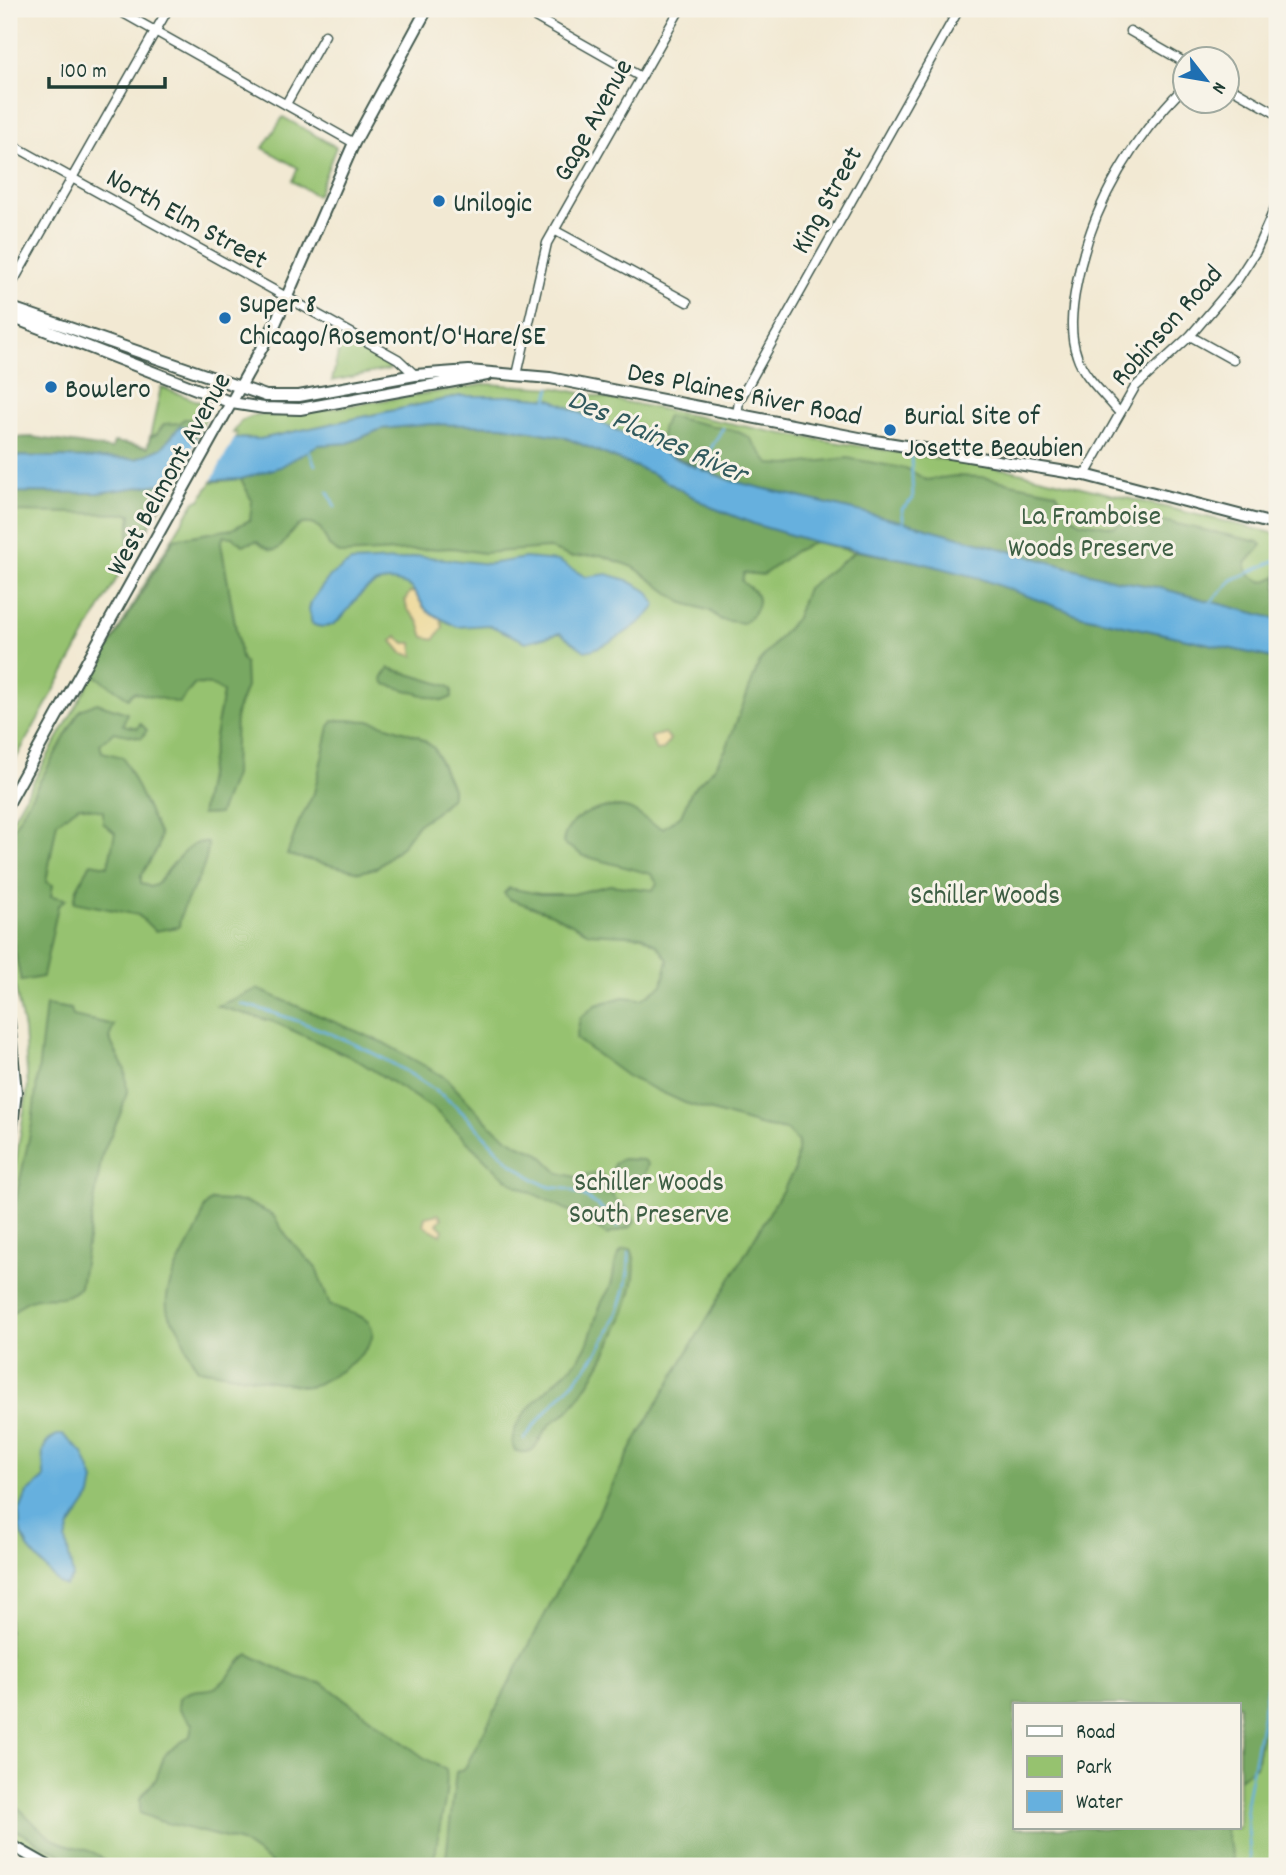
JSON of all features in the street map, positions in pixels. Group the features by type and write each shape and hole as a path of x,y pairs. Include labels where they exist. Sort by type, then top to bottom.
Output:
{"main road":[{"name":"West Belmont Avenue","path":"9,802 240,389 287,299 354,143 427,9"},
{"name":"Des Plaines River Road","path":"9,307 266,396 299,396 415,375 469,371 489,375"},
{"name":"Des Plaines River Road","path":"9,316 232,403 264,408 300,409 489,375 517,375 588,384 737,415 1085,475 1277,525"},
{"path":"9,1021 16,1092 9,1151"},
{"path":"9,1844 48,1866"}],"street":[{"path":"116,9 354,143"},
{"path":"9,289 168,9"},
{"path":"521,9 641,77"},
{"name":"Gage Avenue","path":"517,375 544,252 680,9"},
{"name":"King Street","path":"737,415 739,401 959,9"},
{"path":"1130,31 1170,53"},
{"path":"286,104 325,35"},
{"path":"1240,93 1277,114"},
{"path":"1118,411 1077,357 1072,309 1080,268 1111,182 1160,112 1170,102"},
{"name":"North Elm Street","path":"9,143 398,359 415,375"},
{"name":"Robinson Road","path":"1085,475 1118,411 1135,387 1190,336 1236,282 1256,251 1277,203"},
{"path":"554,230 687,302"},
{"path":"1190,336 1233,360"}],"green space":[{"path":"283,117 336,147 317,196 292,181 298,168 263,148"},
{"path":"342,336 389,364 390,369 332,381"},
{"name":"La Framboise Woods Preserve","path":"488,384 556,388 778,433 1010,470 1277,534 1277,619 692,466 551,399 460,396 260,439 235,438 237,433 233,433 241,421 255,415 295,414"},
{"path":"161,387 200,402 206,408 199,435 140,542 128,541 121,571 9,771 9,492 97,493 139,487"},
{"path":"667,416 736,431 749,437 770,464 787,465 847,458 908,469 926,480 955,476 981,477 1056,492 1071,516 1080,522 1114,527 1128,518 1140,516 1259,542 1262,545 1246,563 1246,567 1251,576 1264,582 1277,576 1277,619 1156,587 1115,580 912,524 732,481 660,450 662,429"},
{"path":"184,419 194,419 202,426 197,438 180,426 162,448 136,459 9,456 9,438 32,437 112,449 114,442 148,447 150,437 157,434 164,424 180,423"},
{"path":"430,424 503,426 563,437 651,473 711,507 757,525 815,542 795,551 763,575 744,573 742,581 754,591 758,601 753,614 743,623 721,620 710,611 681,602 635,568 601,555 571,557 548,548 483,553 452,548 341,554 329,546 320,528 308,524 292,531 276,550 268,549 257,541 243,545 232,537 224,536 221,543 241,658 245,664 246,687 236,713 234,775 219,814 201,815 223,692 211,685 195,684 179,703 134,692 128,698 93,674 174,539 232,529 250,520 252,501 241,479 318,445 349,443 381,429"},
{"name":"Schiller Woods South Preserve","path":"503,426 563,437 711,507 815,542 1277,659 1277,1866 61,1866 9,1836 9,1204 28,1086 24,1030 9,956 9,825 143,587 195,501 200,500 211,482 241,479"},
{"path":"174,482 140,542 128,541 131,514 9,512 9,492 97,493"},
{"name":"Schiller Woods","path":"856,551 918,562 976,577 1079,615 1277,659 1277,1650 1256,1766 1240,1777 1240,1703 1013,1703 1013,1829 1225,1829 1235,1866 445,1866 456,1772 465,1768 637,1438 795,1169 798,1142 786,1130 762,1126 685,1103 628,1077 576,1039 580,1018 596,1005 623,997 642,999 662,985 668,960 658,946 642,936 589,933 552,914 509,899 504,893 509,888 540,894 573,894 610,885 653,890 657,883 651,874 584,856 563,843 565,833 578,818 609,807 629,809 663,828 681,815 692,790 714,768 726,749 760,661 796,618 807,588"},
{"path":"389,668 448,686 452,689 452,697 443,701 385,684 382,679"},
{"path":"97,703 127,713 123,725 138,728 140,723 147,730 142,738 114,732 100,744 102,752 123,757 160,835 158,848 141,876 141,883 150,887 156,885 186,850 193,845 208,843 204,866 184,906 179,927 155,931 138,915 74,902 77,888 91,863 108,866 115,833 103,823 103,811 79,806 57,822 46,882 53,885 51,896 66,899 58,906 43,977 21,981 9,924 9,836 80,710"},
{"path":"333,721 372,721 418,736 434,748 452,788 452,796 435,813 418,824 402,846 376,868 360,872 287,855 299,822 314,793 329,727"},
{"path":"257,989 384,1043 446,1078 491,1126 517,1144 538,1152 559,1173 576,1177 594,1173 603,1176 615,1200 627,1208 635,1221 631,1227 607,1235 574,1213 517,1186 499,1173 435,1110 357,1060 274,1022 217,1006"},
{"path":"46,1005 71,1009 73,1016 114,1025 109,1038 125,1070 127,1092 102,1155 80,1287 63,1297 28,1301 9,1318 9,1231 32,1124"},
{"path":"621,1159 644,1160 648,1164 644,1176 632,1184 621,1182 613,1171 614,1164"},
{"path":"212,1200 246,1202 273,1215 287,1237 316,1268 330,1305 356,1314 369,1323 373,1332 363,1353 340,1371 308,1387 198,1369 179,1329 169,1315 167,1303 171,1280 198,1228 204,1209"},
{"path":"631,1249 635,1265 632,1285 626,1308 605,1356 580,1396 570,1409 549,1426 536,1446 529,1452 515,1451 513,1439 516,1427 535,1401 579,1358 611,1285 617,1258 622,1250"},
{"path":"248,1654 296,1677 324,1684 423,1757 446,1770 446,1794 435,1866 275,1866 241,1842 159,1821 140,1813 140,1798 156,1779 165,1754 190,1736 192,1724 178,1708 179,1698 196,1690 212,1689 220,1684"},
{"path":"9,1800 55,1840 98,1855 109,1866 81,1866 9,1826"}],"sand":[{"path":"410,592 415,593 424,608 440,618 443,627 435,639 424,637 419,622 407,609 405,600"},
{"path":"397,636 404,643 412,643 414,656 402,653 392,641"},
{"path":"665,733 670,739 663,750 656,751 651,737"},
{"path":"438,1214 442,1218 437,1224 443,1230 441,1235 423,1225 425,1217"}],"water":[{"path":"460,396 551,399 692,466 732,481 912,524 1115,580 1156,587 1277,619 1277,659 1079,615 976,577 918,562 815,542 757,525 711,507 651,473 564,437 503,426 430,424 381,429 348,443 318,445 280,467 241,479 174,482 97,493 9,492 9,456 136,459 162,448 180,426 187,427 192,437 260,439"},
{"path":"419,556 489,564 525,558 558,561 586,577 607,574 627,580 649,592 656,605 644,619 624,633 585,651 560,633 526,642 489,625 457,627 427,611 411,587 391,581 375,584 363,592 336,623 325,627 312,624 309,610 311,602 330,576 351,562 399,560"},
{"path":"57,1435 63,1435 83,1453 94,1480 91,1496 70,1527 66,1540 73,1577 65,1586 58,1583 28,1548 20,1529 19,1513 27,1493 44,1479 43,1449"}],"pier":[{"path":"237,434 209,485 172,486 198,436"}],"waterway":[{"path":"547,401 550,388"},
{"name":"Des Plaines River","path":"698,470 723,428"},
{"path":"308,449 315,465"},
{"path":"904,525 902,509 913,499 911,456"},
{"path":"328,492 335,507"},
{"path":"1211,602 1232,580 1277,560"},
{"path":"241,1004 324,1031 404,1070 452,1103 513,1164 544,1185 570,1190 586,1197 618,1227"},
{"path":"524,1440 598,1351 621,1303 629,1253"},
{"path":"1251,1866 1246,1804 1277,1636"}],"place":[{"name":"Unilogic","path":"439,201"},
{"name":"Super 8 Chicago/Rosemont/O'Hare/SE","path":"225,318"},
{"name":"Bowlero","path":"51,387"},
{"name":"Burial Site of Josette Beaubien","path":"890,430"}]}
